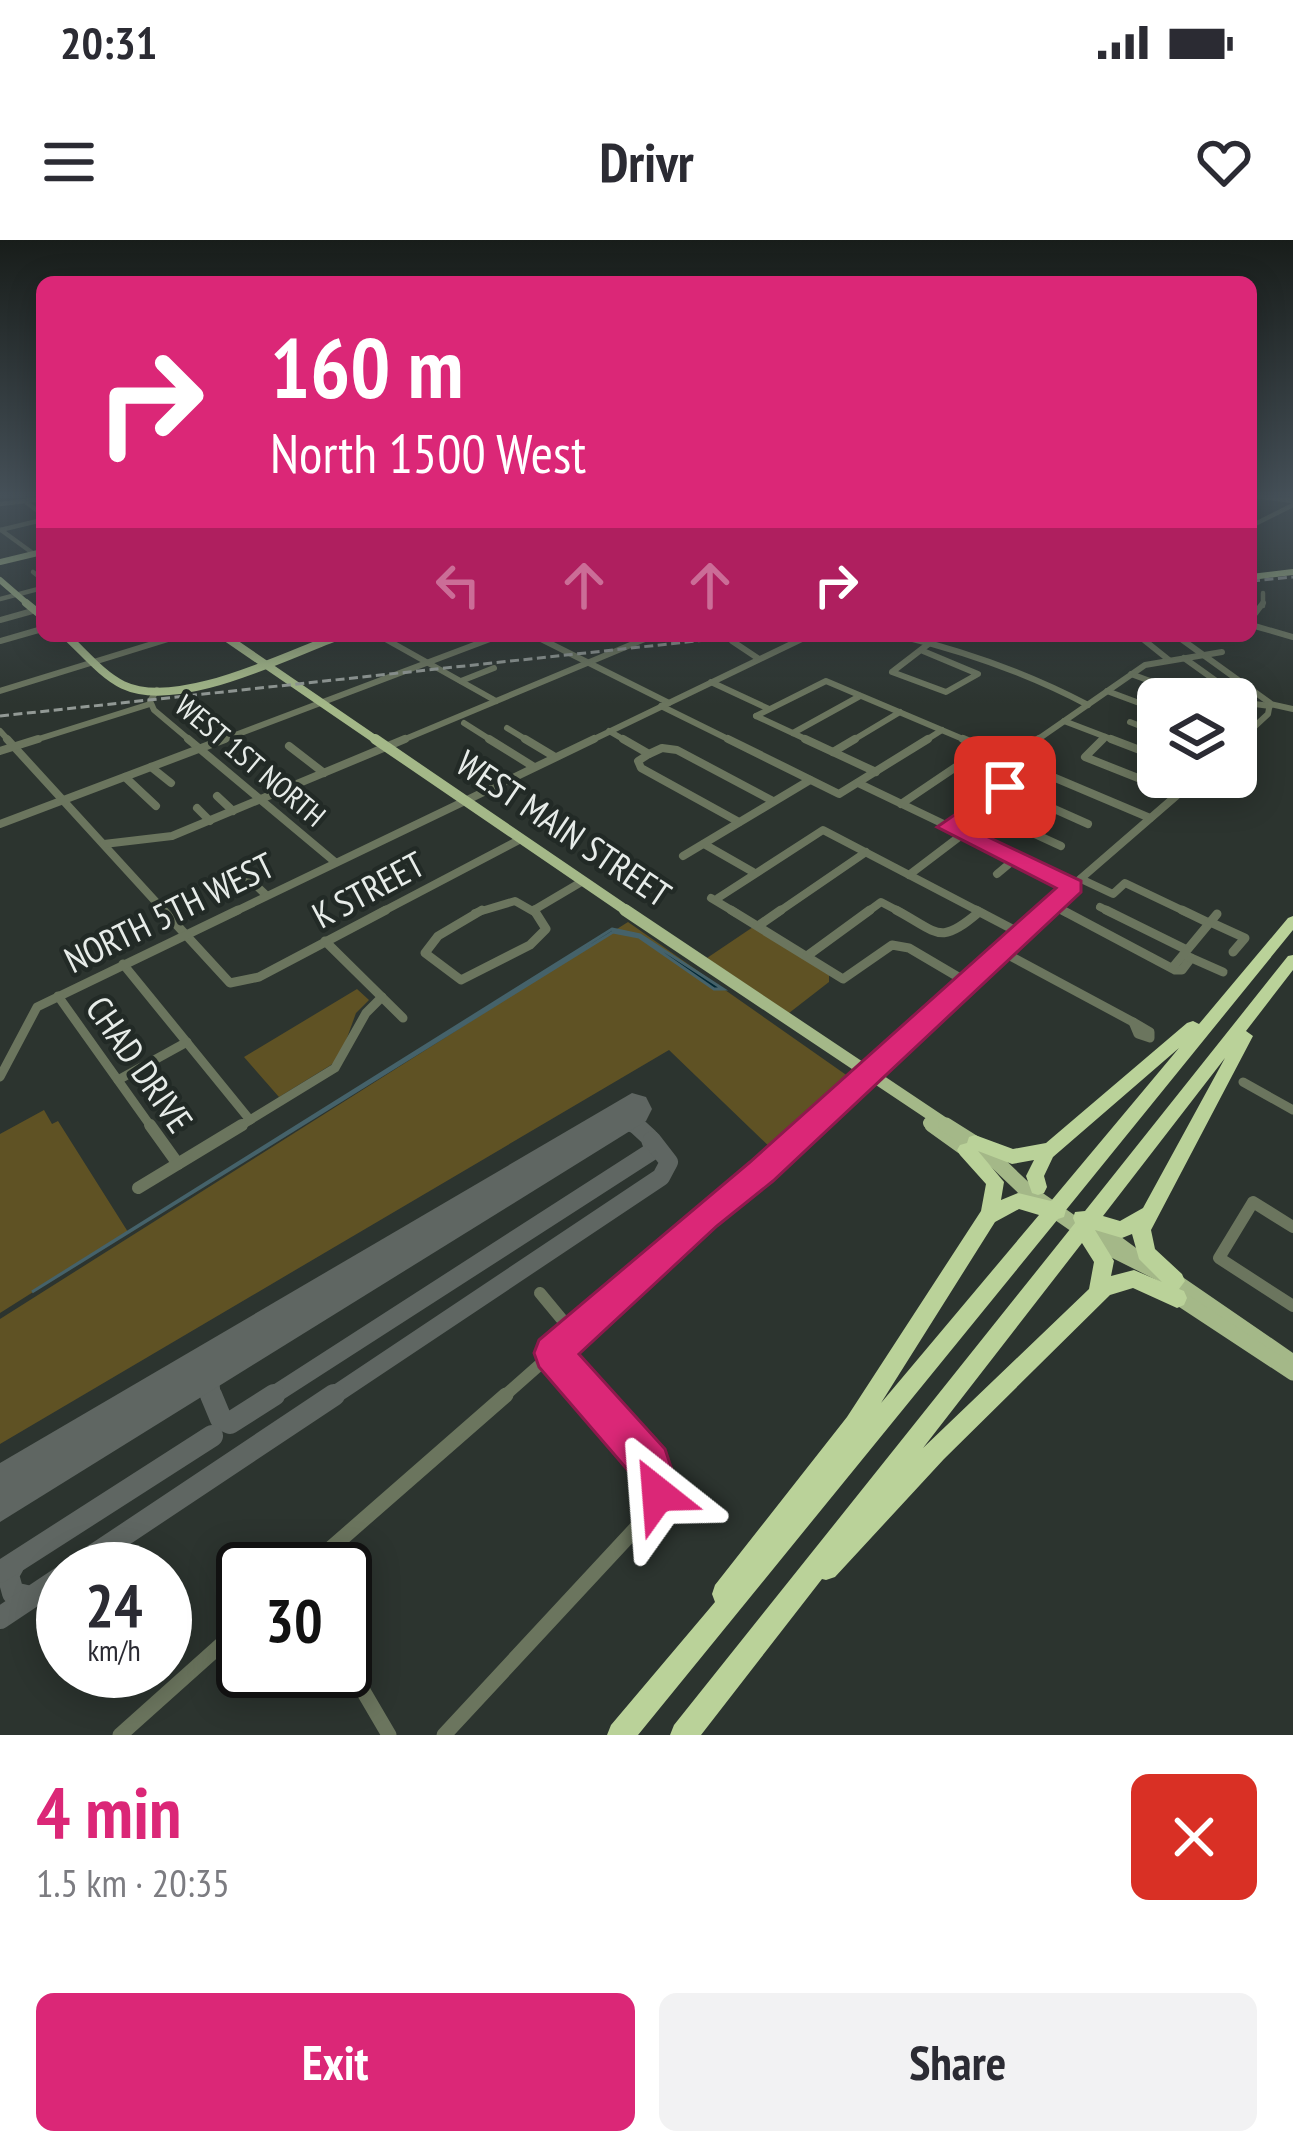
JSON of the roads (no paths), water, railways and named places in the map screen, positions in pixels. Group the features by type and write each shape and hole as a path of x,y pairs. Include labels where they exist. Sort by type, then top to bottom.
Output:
{"highway":[{"path":"619,1735 1293,921"},
{"path":"1176,1289 1150,1259 1142,1243 1142,1229 1222,1072 1293,964"},
{"path":"684,1735 1083,1224 1293,964"},
{"path":"1039,1187 1037,1169 1053,1148 1247,975"},
{"path":"970,1146 1012,1157 1053,1148"},
{"path":"619,1735 855,1425 986,1218 996,1186 970,1146"},
{"path":"986,1218 1011,1202 1033,1202 1050,1217"},
{"path":"1083,1224 1122,1230 1137,1225 1152,1207"},
{"path":"1083,1224 1104,1261 1099,1291"},
{"path":"758,1640 936,1451 1099,1291 1117,1281 1135,1279 1176,1289"}],"main road":[{"path":"1257,575 1293,572"},
{"path":"0,580 36,610"},
{"name":"WEST 1ST NORTH","path":"74,642 128,687 157,690 197,684 321,642"},
{"name":"WEST MAIN STREET","path":"233,642 867,1075 877,1088 1039,1187 1083,1224 1293,1373"},
{"name":"WEST MAIN STREET","path":"1004,1169 1050,1217 1083,1224"},
{"name":"WEST MAIN STREET","path":"1176,1289 1293,1362"}],"street":[{"path":"32,572 36,577"},
{"path":"0,599 36,586"},
{"path":"1257,614 1263,607 1263,593"},
{"path":"0,620 36,614"},
{"path":"1257,624 1293,637"},
{"path":"0,641 36,631"},
{"path":"0,691 159,642"},
{"path":"390,642 497,702"},
{"path":"0,824 482,642"},
{"path":"547,642 839,794 942,730"},
{"path":"104,844 155,841 211,820 638,642"},
{"path":"734,642 759,659"},
{"name":"NORTH 5TH WEST","path":"0,1077 30,1015 58,996 795,642"},
{"path":"923,651 979,674 946,692 892,672 931,642 1028,674 1088,705"},
{"path":"1146,642 1169,660"},
{"path":"1184,642 1270,705"},
{"path":"1010,759 1145,665 1222,652"},
{"path":"1184,658 1212,678"},
{"path":"460,681 494,668"},
{"path":"1130,674 1141,678"},
{"path":"714,681 771,708"},
{"path":"876,772 756,716 825,681 1150,818"},
{"name":"WEST 1ST NORTH","path":"157,690 150,704 335,862"},
{"path":"1107,691 1137,702"},
{"path":"793,733 860,696"},
{"path":"0,751 150,704"},
{"path":"1257,704 1290,706"},
{"path":"1257,725 1270,705"},
{"path":"833,752 900,712"},
{"path":"1064,721 1137,750"},
{"path":"1130,722 1137,725"},
{"path":"464,723 534,767"},
{"path":"507,728 555,757"},
{"path":"0,730 185,934"},
{"path":"609,731 649,754"},
{"path":"499,745 519,735"},
{"path":"1105,737 1085,757 1137,778"},
{"path":"289,746 324,773"},
{"path":"739,822 640,768 638,760 664,748 677,750 773,801"},
{"path":"901,804 984,748"},
{"path":"151,767 171,783"},
{"path":"949,827 1031,768"},
{"path":"125,777 156,806"},
{"path":"683,856 810,780"},
{"path":"858,783 1015,859 1113,895"},
{"path":"1005,787 1088,824"},
{"path":"217,796 232,812"},
{"path":"338,1542 1173,798"},
{"path":"976,807 1061,846"},
{"path":"197,808 211,820"},
{"path":"965,981 908,948 892,945 843,979 715,898 818,830 1020,933"},
{"path":"909,875 963,834"},
{"name":"K STREET","path":"185,934 227,982 238,984 521,838"},
{"path":"704,844 754,872"},
{"path":"758,926 866,852"},
{"path":"997,874 1015,859"},
{"path":"239,870 266,895"},
{"path":"534,910 583,881"},
{"path":"1084,922 1125,884 1212,919 1245,938 1233,952"},
{"path":"515,901 534,910 546,929 539,940 472,978 457,979 424,950 432,939 501,902 515,901"},
{"path":"807,956 881,902 943,935 952,934 979,912"},
{"path":"1052,905 1177,969 1212,919"},
{"path":"1100,907 1223,972"},
{"path":"325,941 404,1018"},
{"path":"999,950 1133,1022"},
{"path":"123,964 250,1120"},
{"name":"CHAD DRIVE","path":"58,996 178,1164"},
{"path":"138,1188 341,1064 361,1016 382,997"},
{"path":"118,1079 187,1042"},
{"path":"1243,1082 1293,1110"},
{"path":"1293,1227 1253,1202 1219,1258 1293,1306"},
{"path":"540,1293 574,1334"},
{"path":"444,1735 652,1510 658,1494 650,1464 553,1353"},
{"path":"120,1735 216,1649"},
{"path":"367,1698 389,1735"}],"water":[{"path":"612,929 640,935 723,989 714,989 639,937 613,932 32,1292"}],"railway":[{"path":"1257,580 1293,577"},
{"path":"0,716 687,642"}]}
